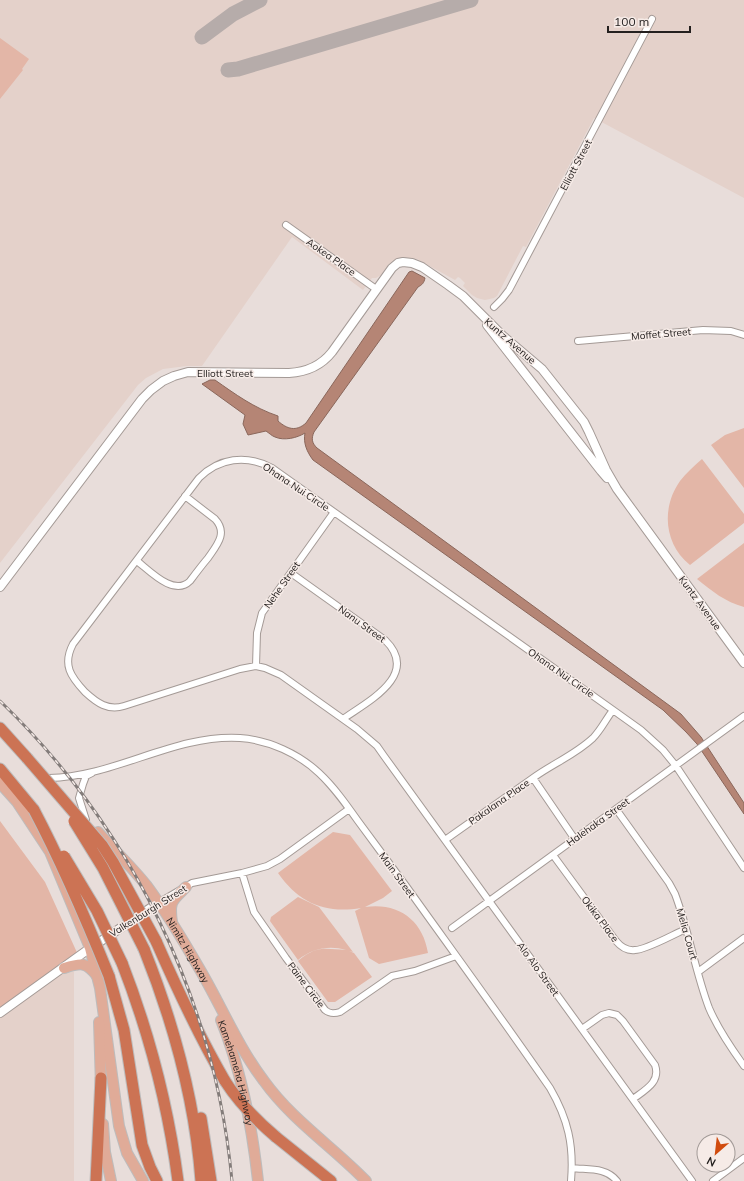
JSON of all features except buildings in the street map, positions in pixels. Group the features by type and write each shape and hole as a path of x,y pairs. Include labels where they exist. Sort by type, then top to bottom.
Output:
{"highway":[{"path":"0,728 102,845 113,862 156,941 181,999 199,1034 234,1095 253,1117 331,1181"},
{"path":"27,758 78,827 104,868 122,902 144,950 196,1095 206,1144 210,1181"},
{"path":"0,769 34,810 68,861 97,911 122,964 144,1022 161,1082 173,1144 178,1181"},
{"path":"34,810 65,871 110,976 124,1030 142,1146 150,1167 158,1181"},
{"path":"172,1026 192,1109 196,1131 201,1181"},
{"path":"96,1181 101,1078"},
{"path":"161,1082 170,1181"}],"main road":[{"name":"Nimitz Highway","path":"0,724 146,885 199,968 244,1051 274,1095 296,1118 366,1181"},
{"path":"0,783 17,802 50,852 90,948 100,988 119,1126 127,1152 143,1181"},
{"path":"172,924 170,908 173,900 186,887"},
{"path":"64,968 82,964 93,971 98,978"},
{"name":"Kamehameha Highway","path":"199,968 238,1066 252,1132 258,1181"},
{"path":"100,988 99,1037 105,1152 111,1181"}],"street":[{"name":"Elliott Street","path":"494,306 509,290 652,19"},
{"name":"Aokea Place","path":"286,226 376,289"},
{"name":"Elliott Street","path":"0,587 138,405 151,390 169,378 188,372 289,373 302,372 314,367 324,361 332,352 394,265 403,262 412,263 422,268 453,288 482,316"},
{"name":"Kuntz Avenue","path":"482,316 495,336 601,471 614,484"},
{"name":"Kuntz Avenue","path":"482,316 542,369 584,422 614,484 744,663"},
{"name":"Moffet Street","path":"578,341 703,330 731,331 744,335"},
{"name":"Ohana Nui Circle","path":"256,666 240,669 120,708 107,707 95,701 72,677 69,668 69,653 73,644 199,478 211,468 226,461 242,459 257,461 272,468 653,740 676,766 744,868"},
{"path":"137,561 168,584 180,586 190,581 218,545 221,534 219,523 185,496"},
{"name":"Nehe Street","path":"256,666 257,633 260,620 266,608 334,512"},
{"name":"Nanu Street","path":"291,573 385,640 395,656 396,670 390,683 384,690 343,719"},
{"path":"256,666 281,675 343,719"},
{"path":"533,778 560,762 587,743 613,710"},
{"name":"Halehaka Street","path":"452,928 744,716"},
{"name":"Alo Alo Street","path":"343,719 367,737 384,756 692,1181"},
{"name":"Main Street","path":"49,778 65,778 101,770 201,740 222,737 243,738 264,742 287,751 319,772 349,809 550,1088 560,1105 567,1124 571,1143 571,1181"},
{"name":"Main Street","path":"86,820 79,798 83,784 86,776 101,770"},
{"name":"Pakalana Place","path":"445,840 533,778 574,838"},
{"name":"Valkenburgh Street","path":"0,1013 90,948 158,902 192,884 267,866 280,859 349,809"},
{"name":"Melia Court","path":"616,809 669,883 679,906 709,1008 718,1027 744,1066"},
{"name":"Okika Place","path":"553,855 616,941 624,948 630,950 641,950 686,929"},
{"name":"Paine Circle","path":"242,873 254,912 290,964 328,1012 340,1012 392,976 415,971 456,956"},
{"path":"698,972 744,938"},
{"path":"582,1029 599,1016 607,1013 615,1014 623,1020 655,1065 656,1070 656,1077 652,1084 633,1099"},
{"path":"713,1181 744,1158"},
{"path":"572,1168 604,1171 617,1181"}],"shaded area":[{"path":"0,0 744,0 744,198 594,118 526,247 523,246 497,296 494,298 485,300 477,298 463,286 465,283 460,278 458,277 455,280 417,259 409,258 398,258 389,264 381,275 376,278 372,278 363,290 292,237 202,366 163,369 146,378 138,385 0,563"},
{"path":"0,38 29,59 22,69 23,70 0,99"},
{"path":"412,271 425,278 422,285 418,287 314,432 312,441 317,448 681,714 701,737 744,803 744,814 697,744 663,710 313,460 306,447 305,433 294,438 286,439 275,437 266,431 248,435 243,424 245,415 202,384 210,380 215,380 253,405 278,416 278,421 288,428 299,428 306,423 409,272"},
{"path":"744,428 744,488 711,445 725,435"},
{"path":"702,459 744,514 744,523 690,565 681,556 670,536 668,514 674,492 680,481 687,472"},
{"path":"744,543 744,607 737,605 713,592 697,579"},
{"path":"0,821 45,882 79,957 0,1013"},
{"path":"333,832 350,835 392,891 383,898 365,907 388,907 407,916 421,931 428,953 379,964 369,958 355,911 361,908 336,909 314,904 295,892 278,873"},
{"path":"298,897 319,907 353,952 349,951 354,953 372,977 335,1002 328,1002 298,961 310,953 298,960 270,921 271,917","holes":["333,948 346,950 317,950"]},
{"path":"63,970 74,972 74,1181 0,1181 0,1015"}],"taxiway":[{"path":"202,37 233,14 260,0"},
{"path":"228,70 238,69 471,0"}],"railway":[{"path":"0,701 47,751 90,804 127,861 159,921 186,983 207,1048 223,1114 232,1181"}]}
